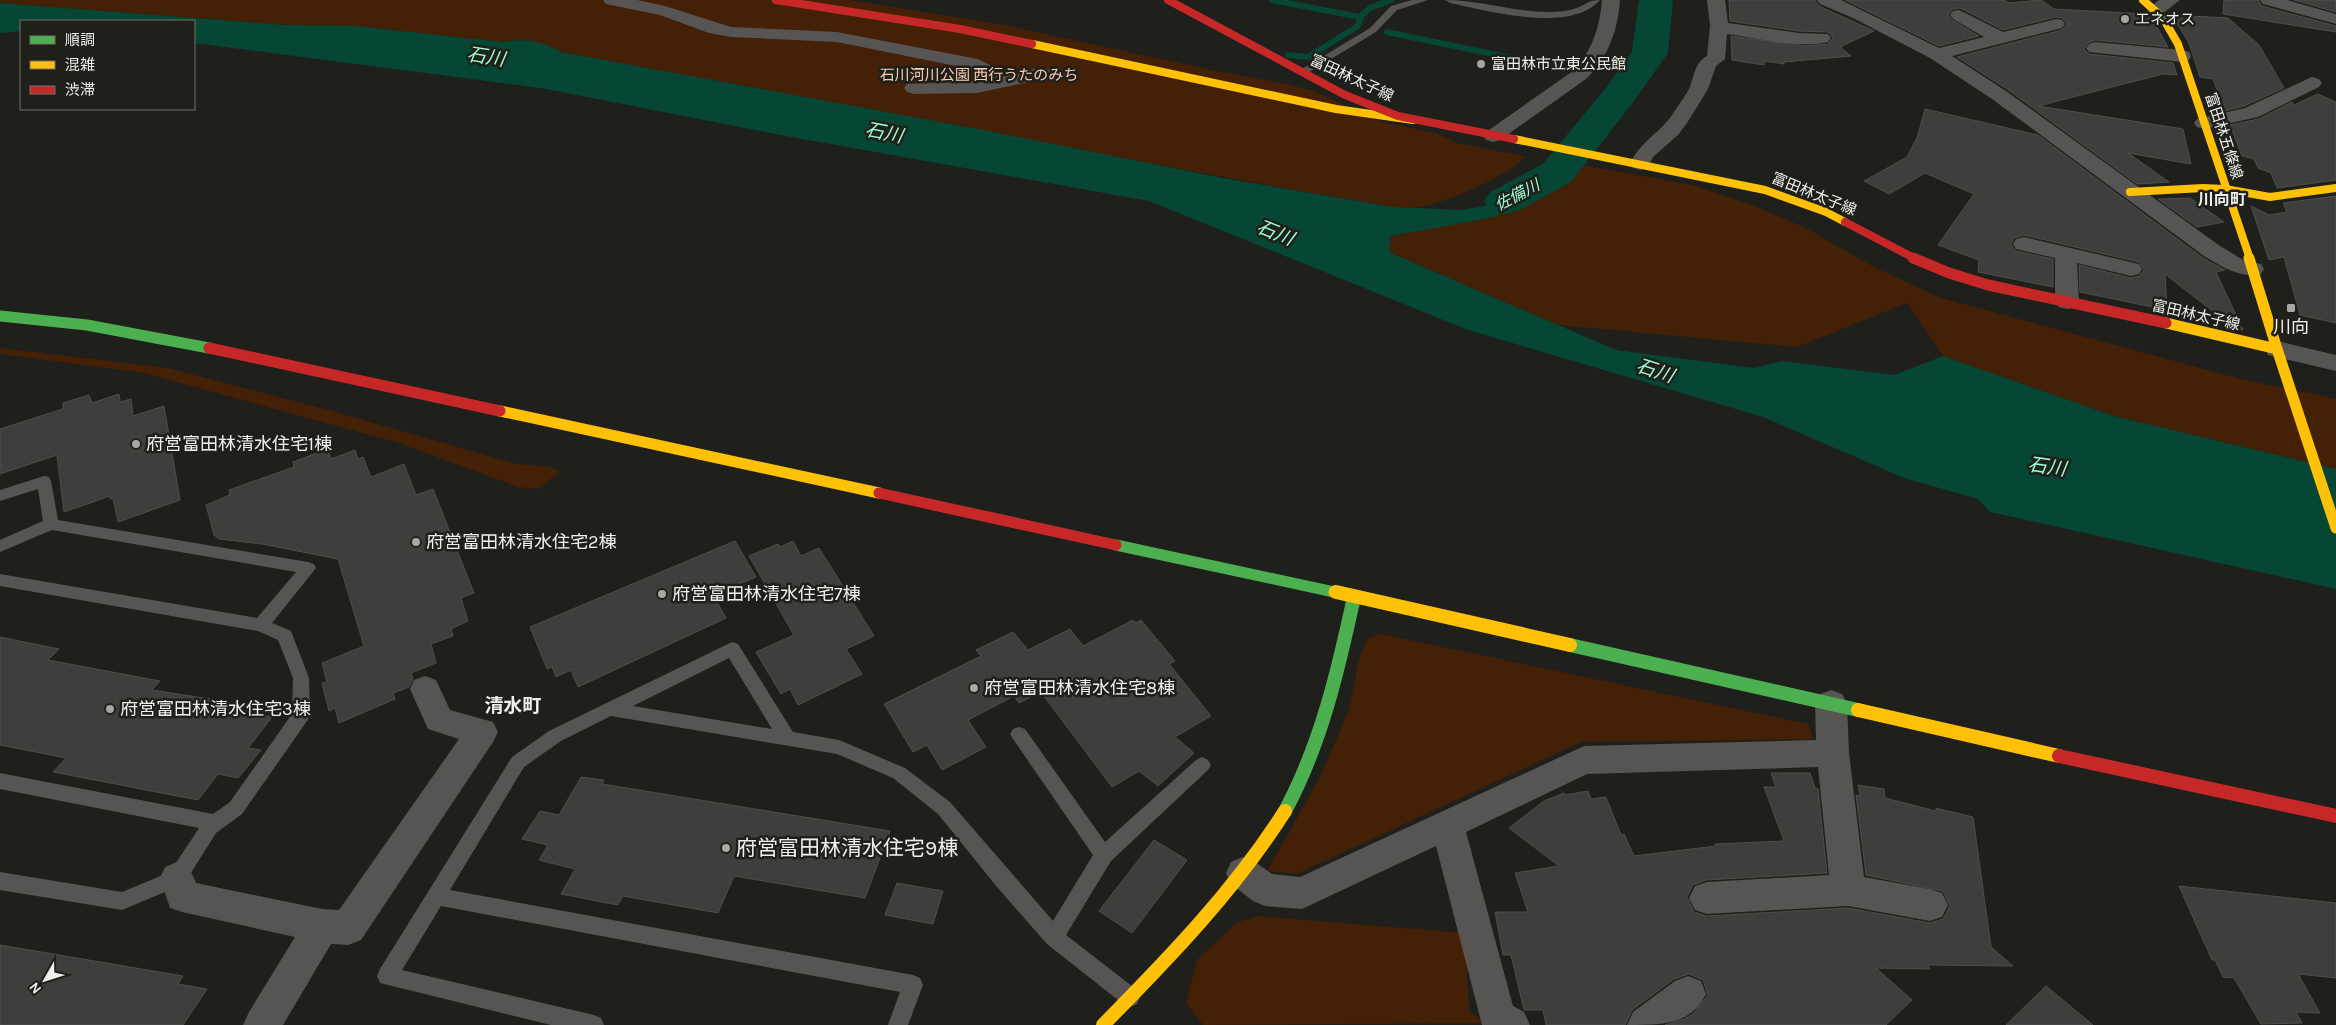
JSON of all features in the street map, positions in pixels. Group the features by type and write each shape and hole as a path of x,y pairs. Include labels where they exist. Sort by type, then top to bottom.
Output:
{"street":[{"path":"612,0 665,11 731,32 837,37 956,59 1000,76 1005,82"},
{"path":"776,0 960,29 1336,109 1413,120"},
{"name":"富田林太子線","path":"1168,0 1364,104 1413,120 1765,190 1826,212 1905,254 1949,273 2068,302 2223,335 2279,355"},
{"path":"1497,137 1581,74 1599,51 1609,20 1611,0"},
{"path":"1640,164 1644,154 1671,131 1698,89 1708,64 1716,59 1718,27 1716,0"},
{"path":"1827,0 1859,14 1937,54 1999,95 2227,261 2238,266 2253,269"},
{"path":"2149,5 2171,0"},
{"path":"2269,0 2312,14 2336,18"},
{"name":"富田林五條線","path":"2149,5 2170,26 2182,56 2253,269 2279,355"},
{"path":"1960,15 2000,38"},
{"path":"1937,54 2056,24"},
{"path":"1718,27 1794,42 1822,38"},
{"path":"2095,48 2182,56"},
{"path":"914,88 951,88 1005,82 1038,74 1060,74"},
{"path":"2204,123 2251,113 2312,83"},
{"path":"2130,192 2203,188 2225,189 2270,197 2336,188"},
{"path":"2024,244 2122,266 2111,242"},
{"path":"2066,254 2068,302"},
{"path":"0,316 45,319 121,330 229,352 1354,597 1831,703 2179,783 2336,816"},
{"path":"2336,363 2279,355 2336,528"},
{"path":"1103,1025 1243,874 1261,850 1288,805 1321,728 1354,597"},
{"path":"177,878 182,896 322,926 348,928 482,732 439,720 425,689"},
{"path":"1831,703 1833,753 1848,890"},
{"path":"1243,874 1264,890 1302,893 1584,760 1833,753"},
{"path":"1447,825 1498,1018 1506,1024"},
{"path":"1707,898 1848,890 1930,905"},
{"path":"262,1025 322,926"},
{"path":"1646,1025 1688,994"}],"lane":[{"path":"1302,72 1372,30 1394,8 1423,0"},
{"path":"1450,0 1517,14 1571,14 1595,0"},
{"path":"0,496 44,481 52,524"},
{"path":"0,546 52,524 308,568 261,625"},
{"path":"0,580 261,625 285,636 301,678 301,716 236,808 210,827 177,878 122,901 0,881"},
{"path":"594,1025 387,976 434,896 518,762 555,736 732,649 787,737"},
{"path":"609,709 840,747 900,773 944,808 1004,881 1054,937 1130,996"},
{"path":"1019,734 1104,855"},
{"path":"1054,937 1104,855 1202,765"},
{"path":"0,781 216,823"},
{"path":"434,896 913,985 898,1025"}],"green space":[{"name":"石川河川公園 西行うたのみち","path":"0,0 849,0 1005,25 1221,72 1288,84 1314,91 1382,122 1435,133 1457,143 1527,157 1508,171 1457,196 1431,204 1403,209 1086,152 561,52 548,45 533,41 503,42 356,26 286,25 0,3"},
{"path":"1570,163 1693,185 1755,206 1806,228 1874,267 1941,298 2245,380 2336,399 2336,469 2114,416 1943,356 1907,303 1797,347 1558,325 1389,252 1391,236 1502,213 1565,175"},
{"path":"0,348 168,368 325,409 517,464 551,467 560,471 539,489 518,487 399,443 144,373 0,354"},
{"path":"1381,634 1808,724 1813,739 1581,742 1297,874 1267,871 1320,777 1349,710 1359,658 1368,638"},
{"path":"1258,916 1465,933 1469,1010 1484,1023 1203,1025 1186,1003 1197,960 1236,923"}],"water":[{"name":"石川","path":"0,3 285,25 356,26 503,42 533,41 548,45 561,52 978,129 1223,178 1393,207 1461,210 1484,206 1550,171 1559,162 1570,163 1565,175 1495,217 1391,236 1389,252 1616,350 1754,368 1782,361 1894,375 1943,356 2114,416 2336,469 2336,589 1990,512 1978,499 1904,478 1763,417 1468,330 1149,201 786,136 541,88 195,43 195,20 20,20 20,31 0,33"}],"building":[{"path":"1729,0 1815,0 1819,6 1874,31 1840,47 1851,56 1784,62 1784,64 1764,61 1764,65 1732,60 1731,36 1804,46 1828,44 1833,38 1828,32 1799,31 1730,21"},
{"path":"1845,0 2004,0 2009,3 2041,0 2054,9 2146,14 2154,22 2168,47 2095,40 2088,43 2084,49 2089,54 2173,63 2177,75 2163,74 2038,106 2183,129 2191,164 2128,153 2169,182 2137,184 2007,89 1957,57 2062,30 2067,24 2062,18 2056,17 2003,30 1960,8 1953,9 1948,15 1952,20 1979,36 1939,46"},
{"path":"2224,0 2258,0 2262,6 2336,26 2336,32 2223,14"},
{"path":"2294,0 2336,0 2336,12"},
{"path":"2172,15 2228,18 2259,45 2284,88 2244,106 2225,111 2213,79 2200,77 2189,43"},
{"path":"2318,94 2336,102 2336,180 2277,188 2271,173 2258,168 2254,159 2242,156 2230,125 2259,119 2292,102 2294,105"},
{"path":"1925,109 2038,135 2203,258 2225,270 2216,272 2243,330 2234,328 2165,274 2167,310 2080,292 2079,265 2131,278 2139,276 2144,270 2139,262 2024,235 2014,238 2011,245 2016,251 2053,259 2053,287 1978,272 1979,260 1938,245 1974,194 1925,173 1889,194 1864,181 1907,157 1917,138"},
{"path":"2336,196 2336,323 2300,315 2284,257 2269,260 2251,206 2269,215 2287,212 2283,203"},
{"path":"2190,198 2224,222 2197,227 2158,199"},
{"name":"府営富田林清水住宅1棟","path":"119,394 120,402 131,399 133,416 164,406 180,500 118,522 113,498 110,499 110,496 64,512 57,455 0,474 0,429 63,409 63,403 89,395 92,403"},
{"path":"327,449 331,459 355,450 358,459 363,457 371,477 404,464 416,495 433,489 474,593 461,598 468,621 451,629 453,636 431,644 436,663 411,673 413,679 409,687 393,693 395,699 339,723 335,708 329,711 322,683 327,682 322,663 364,646 338,559 262,544 219,539 214,535 206,505 230,495 229,490 294,467 293,462"},
{"path":"735,541 756,577 713,595 726,618 578,687 571,670 556,677 552,667 547,669 530,627"},
{"path":"793,541 801,556 819,548 874,636 846,649 862,674 798,705 790,689 781,694 756,652 794,635 749,556 778,544 780,547"},
{"name":"府営富田林清水住宅8棟","path":"1133,620 1136,623 1141,620 1175,661 1169,664 1211,716 1175,737 1194,753 1158,786 1139,771 1112,787 1041,692 1019,703 1014,696 968,720 986,747 942,770 927,745 913,752 884,704 981,656 976,650 1013,632 1028,650 1070,629 1083,646"},
{"name":"府営富田林清水住宅3棟","path":"0,637 59,649 48,660 160,681 152,690 210,699 204,706 272,717 248,748 261,750 238,778 218,774 198,800 53,772 66,758 0,745"},
{"path":"1771,773 1810,773 1815,788 1818,789 1827,873 1706,880 1693,885 1687,897 1694,912 1707,916 1848,908 1930,923 1943,919 1950,906 1943,891 1866,875 1856,795 1860,796 1858,785 1884,789 1885,798 1936,811 1936,808 1973,817 1991,947 2013,966 1928,965 1930,969 1876,968 1912,1000 1886,1025 1665,1025 1693,1014 1708,995 1703,980 1689,974 1674,979 1632,1010 1625,1025 1546,1025 1543,1010 1524,1010 1511,955 1503,955 1495,912 1528,912 1515,873 1559,866 1509,828 1544,801 1564,793 1565,795 1588,791 1591,799 1606,797 1621,835 1624,834 1634,856 1716,846 1715,844 1784,841 1764,787 1776,787"},
{"name":"府営富田林清水住宅9棟","path":"581,777 604,780 602,784 890,831 865,898 734,876 718,913 623,896 618,905 561,894 575,869 539,860 548,845 522,839 540,811 559,815"},
{"path":"1154,840 1187,860 1132,933 1099,911"},
{"path":"897,883 943,891 933,924 885,915"},
{"path":"2179,886 2336,903 2336,978 2298,974 2320,1013 2296,1012 2302,1023 2261,1024 2234,978 2223,977 2215,960 2212,960"},
{"path":"0,945 183,976 178,984 207,989 183,1025 0,1025"},
{"path":"2046,986 2093,1025 2006,1025"}],"waterway":[{"path":"1272,0 1360,17"},
{"path":"1288,55 1308,57 1358,26 1362,15 1370,8 1391,0"},
{"name":"佐備川","path":"1505,201 1557,173 1618,97 1650,53 1656,0"},
{"path":"1387,32 1555,67"}],"traffic: fast":[{"path":"0,316 87,325 209,348"},
{"path":"1116,545 1334,592"},
{"path":"1285,811 1310,761 1328,707 1354,597"},
{"path":"1570,645 1858,710"}],"traffic: slow":[{"path":"2143,0 2163,18 2178,44 2253,269 2277,349"},
{"path":"1032,44 1336,109 1413,120"},
{"path":"1514,139 1765,190 1826,212 1845,222"},
{"path":"2130,192 2203,188 2225,189 2270,197 2336,188"},
{"path":"2166,323 2277,349 2336,528"},
{"path":"500,411 879,493"},
{"path":"1334,592 1570,645"},
{"path":"1858,710 2059,756"},
{"path":"1103,1025 1177,949 1224,897 1266,841 1285,811"}],"traffic: jam":[{"path":"776,0 960,29 1032,44"},
{"path":"1168,0 1345,95 1398,116 1514,139"},
{"path":"1845,222 1917,260 1949,273 1988,285 2166,323"},
{"path":"209,348 500,411"},
{"path":"879,493 1116,545"},
{"path":"2059,756 2336,816"}],"place":[{"name":"エネオス","path":"2125,19"},
{"name":"富田林市立東公民館","path":"1481,64"},
{"name":"川向","path":"2291,308"},
{"name":"府営富田林清水住宅1棟","path":"136,444"},
{"name":"府営富田林清水住宅2棟","path":"416,542"},
{"name":"府営富田林清水住宅7棟","path":"662,594"},
{"name":"府営富田林清水住宅8棟","path":"974,688"},
{"name":"府営富田林清水住宅3棟","path":"110,709"},
{"name":"府営富田林清水住宅9棟","path":"726,848"}],"district":[{"name":"川向町","path":"2222,199"},
{"name":"清水町","path":"513,706"}]}
